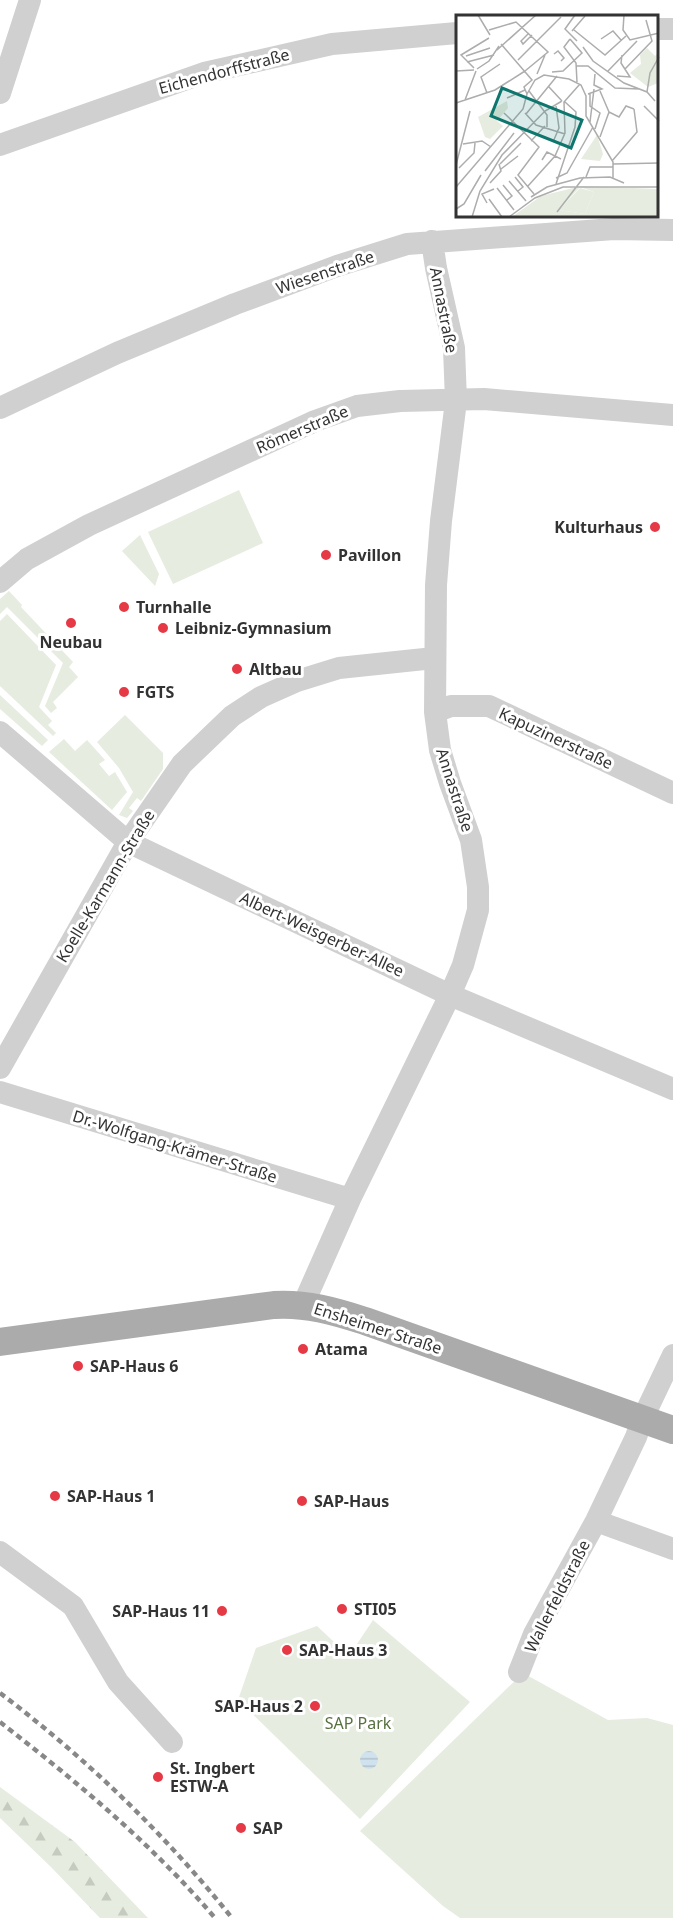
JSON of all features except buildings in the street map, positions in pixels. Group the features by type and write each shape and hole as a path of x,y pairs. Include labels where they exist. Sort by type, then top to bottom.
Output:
{"main road":[{"name":"Ensheimer Straße","path":"0,1342 274,1305 303,1305 329,1309 365,1321 673,1430"}],"street":[{"path":"0,93 30,0"},
{"path":"658,28 673,29"},
{"name":"Eichendorffstraße","path":"0,145 150,91 216,70 332,44 456,33"},
{"name":"Wiesenstraße","path":"0,408 117,353 235,304 338,266 407,244 614,230 673,230"},
{"name":"Annastraße","path":"303,1305 350,1199 450,995 463,965 478,910 478,887 471,840 440,750 435,712 434,658 441,521 456,401 454,348 435,268 432,241"},
{"name":"Römerstraße","path":"0,582 27,559 90,525 357,405 400,401 484,399 673,415"},
{"name":"Koelle-Karmann-Straße","path":"0,1068 128,842 182,764 232,716 261,697 297,681 339,668 434,658"},
{"name":"Kapuzinerstraße","path":"435,712 451,706 489,706 673,793"},
{"name":"Albert-Weisgerber-Allee","path":"0,732 128,842 450,995 673,1089"},
{"name":"Dr.-Wolfgang-Krämer-Straße","path":"0,1092 350,1199"},
{"name":"Wallerfeldstraße","path":"519,1672 544,1615 596,1521 673,1355"},
{"name":"Wallerfeldstraße","path":"596,1521 673,1550"},
{"path":"0,1552 73,1606 117,1682 172,1742"}],"green space":[{"path":"239,490 263,543 173,584 148,532"},
{"path":"140,535 159,574 155,586 122,551"},
{"path":"9,591 73,662 69,667 78,677 53,702 57,708 51,713 45,706 63,663 7,607 0,614 0,599"},
{"path":"7,614 56,665 39,707 52,721 48,725 56,733 53,736 0,686 0,621"},
{"path":"0,695 48,740 42,746 0,709"},
{"path":"125,715 163,753 163,769 141,801 137,798 129,808 133,811 127,818 119,815 133,792 119,768 97,742"},
{"path":"64,739 75,751 87,740 105,760 99,764 109,776 115,772 127,792 112,810 49,752"},
{"name":"SAP Park","path":"373,1620 470,1702 360,1819 238,1700 256,1648 317,1626 349,1656"},
{"path":"523,1673 608,1720 647,1718 673,1725 673,1918 460,1918 443,1906 360,1831"},
{"path":"0,1787 75,1842 148,1918 100,1918 0,1818"}],"water":[{"path":"365,1751 373,1751 378,1756 376,1767 365,1769 360,1764 360,1756"}],"railway":[{"path":"0,1693 63,1744 123,1798 179,1856 232,1918"},
{"path":"0,1722 140,1839 215,1918"}],"place":[{"name":"Kulturhaus","path":"655,527"},
{"name":"Pavillon","path":"326,555"},
{"name":"Turnhalle","path":"124,607"},
{"name":"Neubau","path":"71,623"},
{"name":"Leibniz-Gymnasium","path":"163,628"},
{"name":"Altbau","path":"237,669"},
{"name":"FGTS","path":"124,692"},
{"name":"Atama","path":"303,1349"},
{"name":"SAP-Haus 6","path":"78,1366"},
{"name":"SAP-Haus 1","path":"55,1496"},
{"name":"SAP-Haus","path":"302,1501"},
{"name":"STI05","path":"342,1609"},
{"name":"SAP-Haus 11","path":"222,1611"},
{"name":"SAP-Haus 3","path":"287,1650"},
{"name":"SAP-Haus 2","path":"315,1706"},
{"name":"St. Ingbert ESTW-A","path":"158,1777"},
{"name":"SAP","path":"241,1828"}]}
